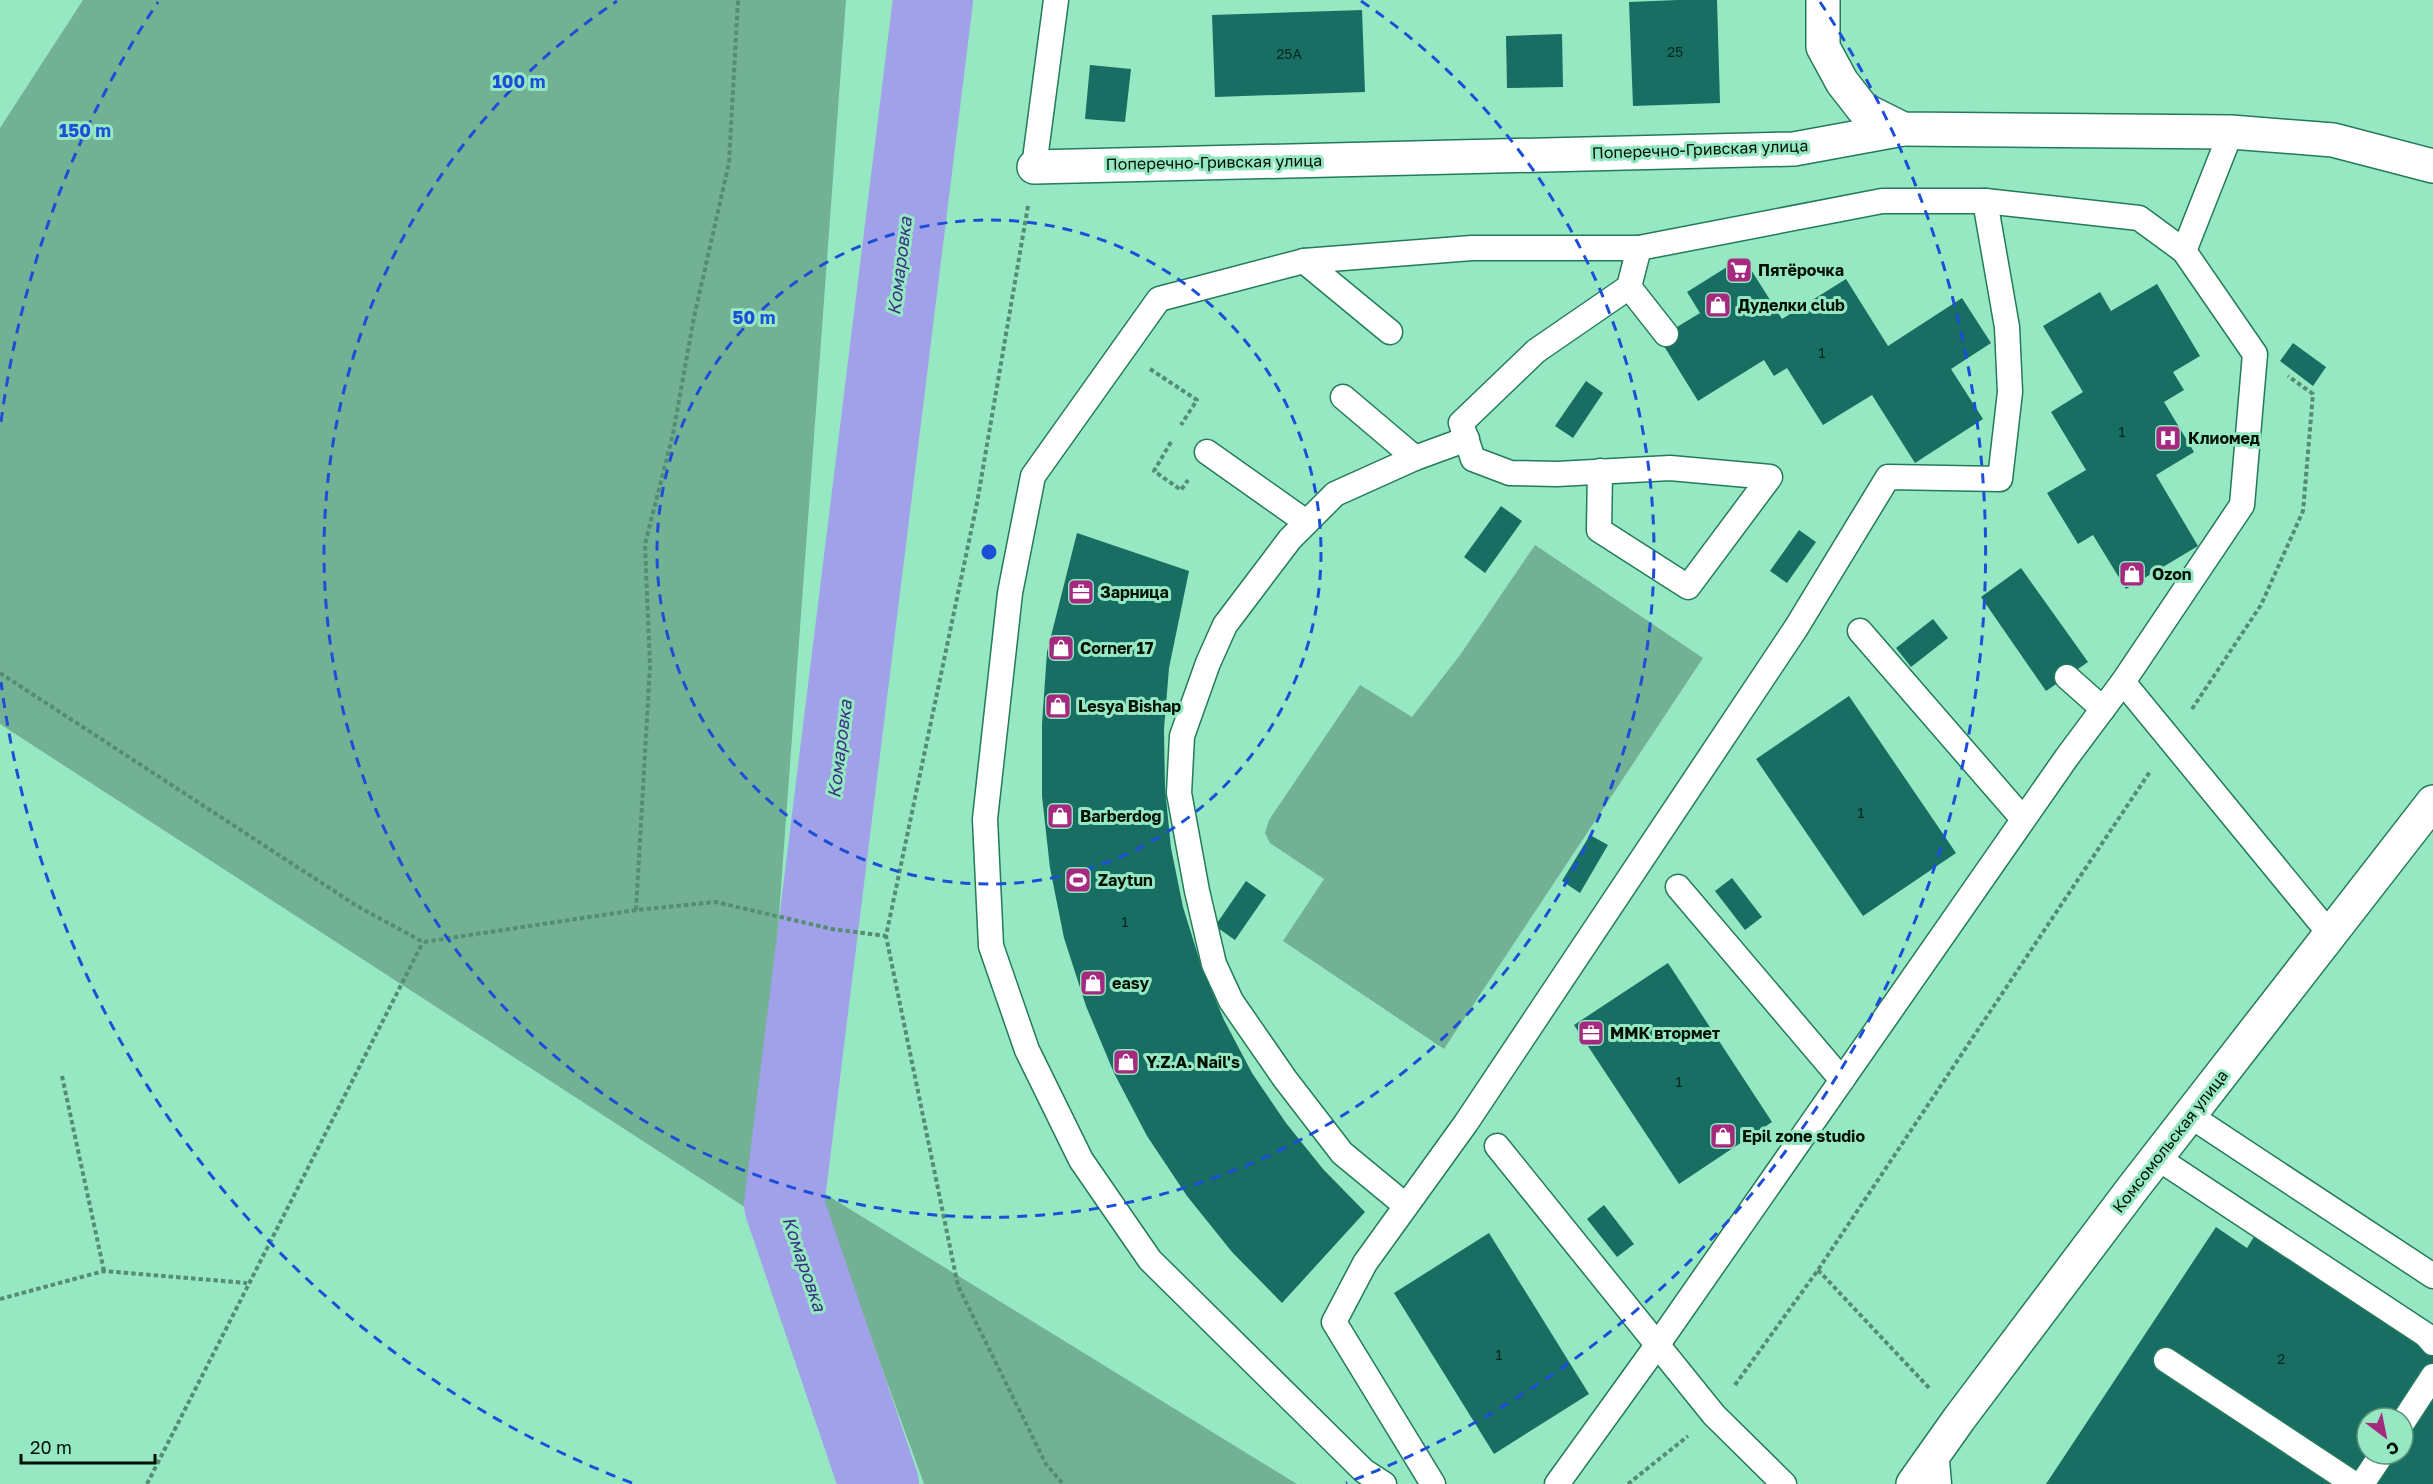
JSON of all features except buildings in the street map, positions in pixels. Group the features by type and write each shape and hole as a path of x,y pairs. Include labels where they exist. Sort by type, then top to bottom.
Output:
{"street":[{"path":"1823,0 1823,47 1842,82 1863,109 1903,129"},
{"name":"Поперечно-Гривская улица","path":"1034,167 1794,148 1903,129 2231,132 2333,140 2433,166"},
{"name":"Комсомольская улица","path":"1913,1484 1936,1449 2156,1157 2433,802"}],"lane":[{"path":"1034,167 1056,0"},
{"path":"2184,251 2231,132"},
{"path":"1384,1484 1364,1471 1150,1260 1081,1160 1027,1050 991,946 985,819 1010,593 1033,476 1159,299 1304,261 1472,248 1639,248 1882,201 1985,201 2139,218 2184,251 2255,354 2242,505 2124,682 2023,819 1658,1344 1557,1484"},
{"path":"1434,1484 1334,1322 1365,1263 1473,1113 1797,628 1888,477 2000,479 2010,392 2007,327 1985,201"},
{"path":"1600,471 1599,530 1688,587 1770,477 1670,468 1510,473 1473,459 1461,423 1536,351 1629,287 1639,248"},
{"path":"1304,261 1390,332"},
{"path":"1629,287 1666,334"},
{"path":"1342,396 1415,458"},
{"path":"1405,1205 1342,1153 1285,1079 1231,1001 1214,964 1197,891 1179,793 1182,736 1208,663 1225,625 1290,538 1335,494 1415,458 1467,439"},
{"path":"1207,452 1306,522"},
{"path":"1860,631 2023,819"},
{"path":"2067,677 2103,709"},
{"path":"2124,682 2330,934"},
{"path":"1678,887 1842,1080"},
{"path":"2189,1115 2433,1275"},
{"path":"1497,1146 1714,1415 1784,1484"},
{"path":"2156,1157 2426,1335 2433,1343"},
{"path":"2166,1360 2354,1484"},
{"path":"2413,1406 2433,1376"},
{"path":"1936,1449 1939,1484"},
{"path":"2362,1484 2374,1466"}],"path":[{"path":"636,910 650,666 645,544 673,434 694,316 729,163 738,0"},
{"path":"1034,167 977,503 886,936 958,1286 1046,1464 1063,1484"},
{"path":"1123,350 1197,400"},
{"path":"1628,1484 1714,1415 1818,1269 2261,604 2303,511 2313,394 2255,354"},
{"path":"0,673 357,906 423,942 636,910 716,902 832,929 886,936"},
{"path":"147,1484 423,942"},
{"path":"62,1076 104,1271"},
{"path":"1818,1269 1959,1419"},
{"path":"0,1299 104,1271 248,1283"}],"green space":[{"path":"83,0 846,0 757,1215 0,724 0,128"},
{"path":"1535,545 1703,658 1444,1049 1283,941 1324,879 1270,843 1265,833 1269,820 1360,685 1412,717 1460,655"},
{"path":"817,1189 1297,1484 924,1484"}],"waterway":[{"name":"Комаровка","path":"879,1484 784,1205 933,0"}],"place":[{"name":"Пятёрочка","path":"1739,270"},
{"name":"Дуделки club","path":"1718,305"},
{"name":"Клиомед","path":"2168,438"},
{"name":"Ozon","path":"2132,574"},
{"name":"Зарница","path":"1081,592"},
{"name":"Corner 17","path":"1061,648"},
{"name":"Lesya Bishap","path":"1058,706"},
{"name":"Barberdog","path":"1060,816"},
{"name":"Zaytun","path":"1078,880"},
{"name":"easy","path":"1093,983"},
{"name":"ММК втормет","path":"1591,1033"},
{"name":"Y.Z.A. Nail's","path":"1126,1062"},
{"name":"Epil zone studio","path":"1723,1136"}]}
